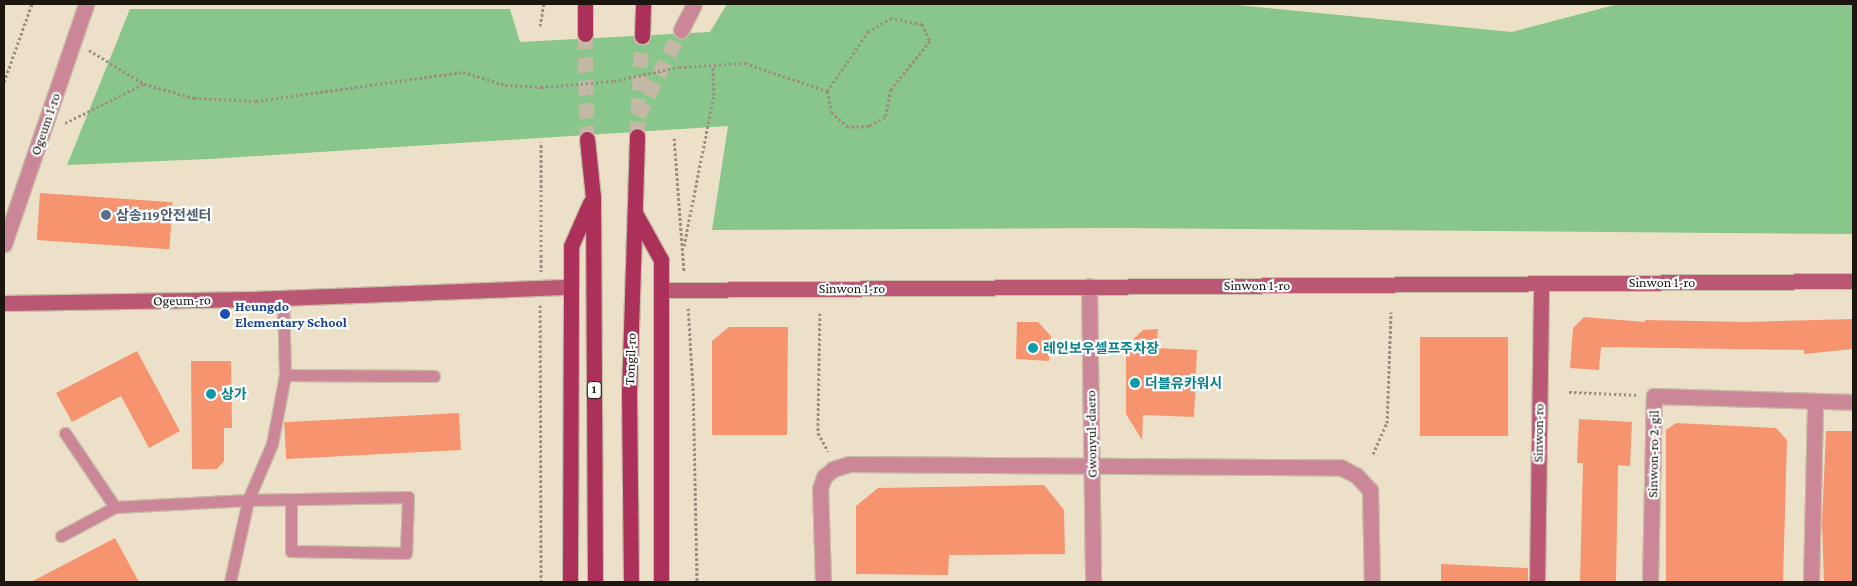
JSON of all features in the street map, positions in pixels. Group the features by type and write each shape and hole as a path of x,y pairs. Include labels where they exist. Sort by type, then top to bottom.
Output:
{"main road":[{"path":"585,4 585,34"},
{"path":"642,36 643,4"},
{"name":"Tongil-ro","path":"631,582 629,393 637,136"},
{"name":"1","path":"587,139 593,197 596,582"},
{"path":"570,582 571,246 593,197"},
{"path":"634,212 661,260 661,582"}],"street":[{"name":"Ogeum 1-ro","path":"4,244 86,4"},
{"path":"681,30 694,4"},
{"name":"Sinwon 1-ro","path":"662,290 1853,281"},
{"name":"Sinwon-ro","path":"1537,582 1541,284"},
{"name":"Gwonyul-daero","path":"1088,286 1093,582"},
{"name":"Ogeum-ro","path":"4,303 283,298 571,287"},
{"name":"Sinwon-ro 2-gil","path":"1650,582 1654,396 1853,402"},
{"path":"1811,582 1815,402"},
{"path":"823,582 820,489 824,477 833,469 849,464 1340,467 1356,475 1370,490 1372,582"}],"lane":[{"path":"230,582 248,500 272,444 285,375 283,298"},
{"path":"285,375 434,376"},
{"path":"65,433 115,508"},
{"path":"61,536 115,508 248,500 408,497 406,553 291,551 291,500"}],"path":[{"path":"4,82 32,4"},
{"path":"540,26 544,4"},
{"path":"890,18 922,24 930,41 891,89 885,117 869,126 848,127 832,113 827,91 868,32 890,18"},
{"path":"88,50 144,84 194,98 256,101 463,72 505,85 541,87 614,81 679,67 713,67 745,63 827,91"},
{"path":"674,138 683,252 714,95 713,67"},
{"path":"60,126 144,84"},
{"path":"541,142 541,248"},
{"path":"1373,454 1387,422 1391,312"},
{"path":"688,313 693,388 697,582"},
{"path":"820,313 818,433 828,451"},
{"path":"540,325 541,582"},
{"path":"1569,392 1654,396"}],"green space":[{"path":"727,4 1227,4 1512,32 1618,4 1853,4 1853,234 1115,228 712,230 728,126 209,159 67,165 130,9 510,9 520,42 710,32"}],"building":[{"name":"삼송119안전센터","path":"40,193 173,202 169,249 37,240"},
{"path":"1584,317 1645,322 1645,320 1747,322 1853,319 1853,349 1804,354 1804,350 1601,347 1599,370 1570,368 1573,328"},
{"name":"레인보우셀프주차장","path":"1017,322 1038,322 1051,336 1049,361 1016,359"},
{"path":"729,327 788,327 787,435 712,435 712,341"},
{"path":"1158,329 1156,348 1197,350 1194,417 1143,415 1142,440 1126,414 1126,346 1143,330"},
{"path":"1420,337 1508,337 1508,436 1420,436"},
{"path":"137,351 180,431 149,448 121,396 72,422 56,393"},
{"name":"상가","path":"191,361 231,361 232,428 224,428 224,461 217,469 192,469"},
{"path":"459,413 461,450 286,459 284,422"},
{"path":"1579,419 1632,422 1630,466 1618,465 1616,582 1580,582 1583,463 1577,463"},
{"path":"1676,423 1776,428 1787,440 1783,582 1666,582 1666,430"},
{"path":"1826,431 1853,431 1853,582 1824,582 1822,523"},
{"path":"1044,485 1064,510 1065,554 949,555 948,575 856,574 856,506 878,488"},
{"path":"115,538 139,582 31,582"},
{"path":"1441,564 1528,568 1528,582 1441,582"}],"tunnel":[{"path":"638,116 681,30"},
{"path":"585,34 587,139"},
{"path":"637,136 642,36"}],"place":[{"name":"삼송119안전센터","path":"106,215"},
{"name":"Heungdo Elementary School","path":"225,314"},
{"name":"레인보우셀프주차장","path":"1033,348"},
{"name":"더블유카워시","path":"1135,383"},
{"name":"상가","path":"211,394"}]}
